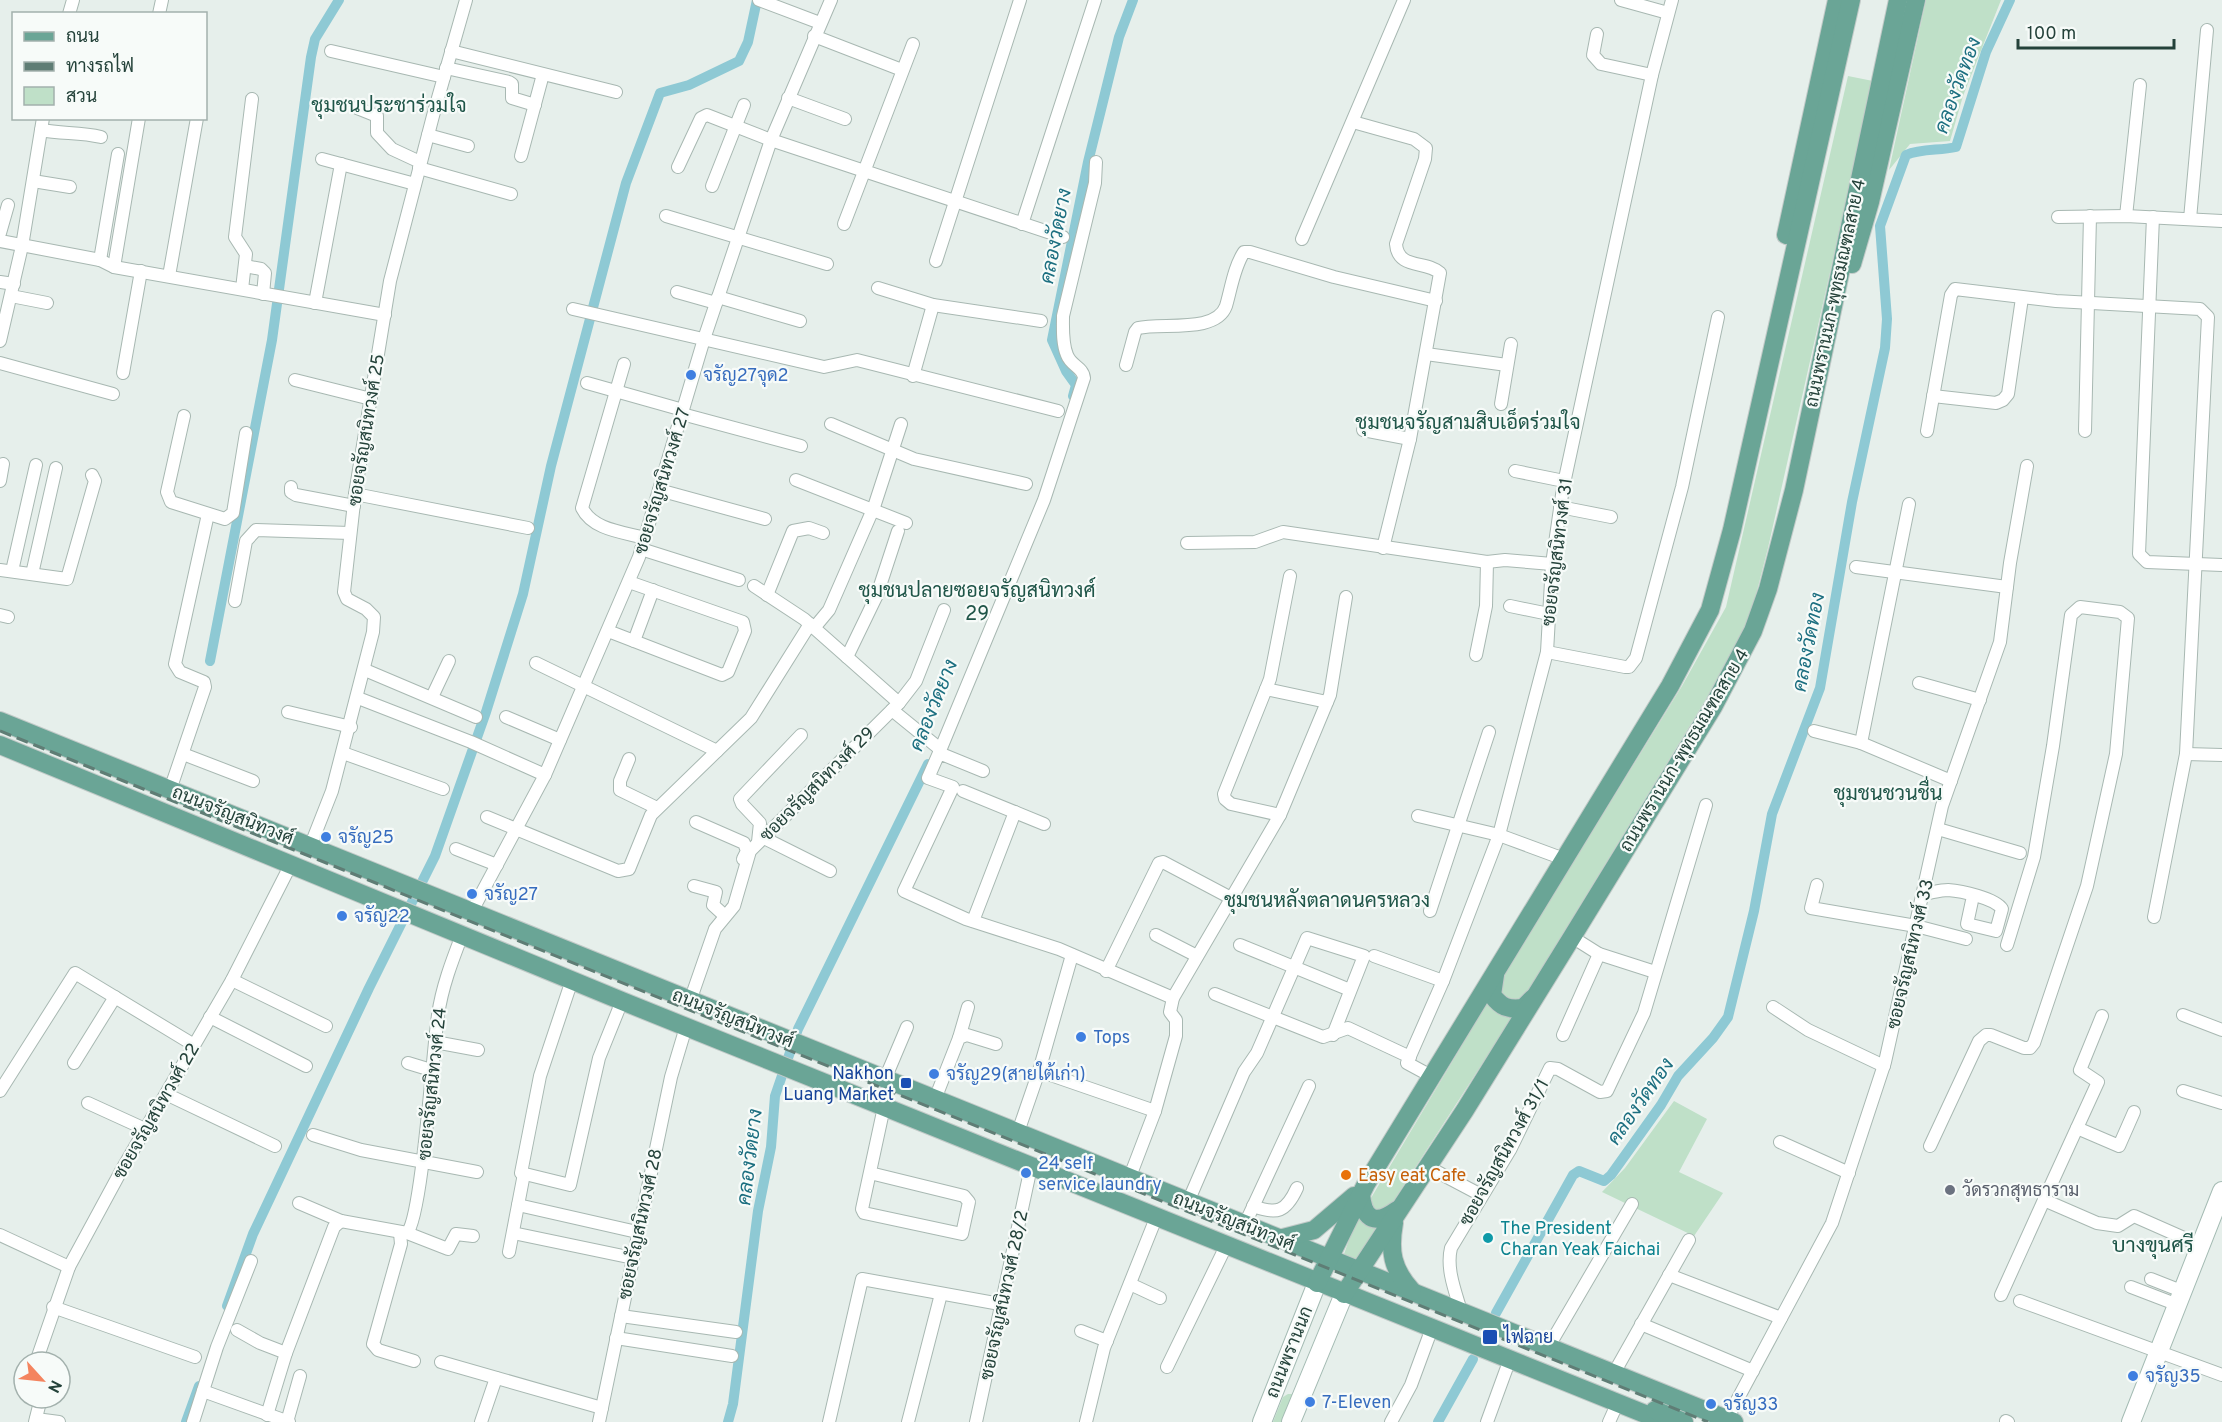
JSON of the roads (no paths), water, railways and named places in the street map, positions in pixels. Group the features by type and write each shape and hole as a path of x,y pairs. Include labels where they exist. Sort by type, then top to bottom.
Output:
{"main road":[{"path":"1767,367 1790,212 1837,0"},
{"path":"1317,1283 1362,1191 1670,686 1710,610 1727,551 1851,0"},
{"name":"ถนนพรานนก-พุทธมณฑลสาย 4","path":"1344,1294 1428,1167 1535,997 1713,706 1753,631 1781,542 1818,380 1898,0"},
{"path":"1818,380 1869,202 1916,0"},
{"name":"ถนนจรัญสนิทวงศ์","path":"0,721 1018,1132 1129,1179 1414,1292 1432,1300 1444,1321 1510,1359 1665,1422"},
{"name":"ถนนจรัญสนิทวงศ์","path":"0,745 290,866 1344,1294 1549,1346 1725,1421"},
{"path":"1496,970 1491,988 1492,995 1498,1004 1506,1008 1523,1008 1535,997"},
{"path":"878,1077 966,1126"},
{"path":"863,1099 966,1126"},
{"name":"ถนนจรัญสนิทวงศ์","path":"966,1126 1210,1224"},
{"path":"1362,1191 1363,1208 1374,1219 1381,1220 1398,1211"},
{"path":"1279,1239 1307,1233 1323,1225 1362,1191"},
{"path":"2132,1422 2222,1191"},
{"path":"1398,1211 1390,1245 1393,1263 1403,1281 1414,1292"},
{"path":"1224,1245 1234,1245 1241,1240 1239,1222"},
{"name":"ถนนพรานนก","path":"1262,1422 1317,1283"},
{"name":"ถนนพรานนก","path":"1291,1422 1344,1294"},
{"path":"1432,1300 1422,1303 1418,1316 1444,1321"},
{"name":"ถนนจรัญสนิทวงศ์","path":"1444,1321 1725,1421"},
{"name":"ถนนจรัญสนิทวงศ์","path":"1444,1321 1684,1422"}],"street":[{"name":"ซอยจรัญสนิทวงศ์ 25","path":"310,847 332,791 351,727 374,621 371,613 345,596 354,500 390,281 466,0"},
{"name":"ซอยจรัญสนิทวงศ์ 27","path":"471,913 545,775 629,582 643,544 704,339 771,140 831,0"},
{"path":"936,261 1020,0"},
{"path":"1022,224 1095,0"},
{"path":"1302,239 1404,0"},
{"path":"1621,0 1668,13"},
{"name":"ซอยจรัญสนิทวงศ์ 31","path":"1410,1057 1443,981 1499,835 1547,652 1552,564 1564,481 1652,75 1672,0"},
{"path":"763,1 820,23"},
{"path":"2190,219 2207,30"},
{"path":"1597,34 1593,55 1601,64 1652,75"},
{"path":"814,36 902,70"},
{"path":"844,224 913,44"},
{"path":"331,51 445,73 509,82 512,98 535,105"},
{"path":"451,51 616,92"},
{"path":"521,156 542,78"},
{"path":"2126,216 2140,85"},
{"path":"788,98 845,119"},
{"path":"242,289 246,254 235,237 252,99"},
{"path":"712,186 744,105"},
{"path":"357,108 377,116 377,133 392,149 420,165 511,194"},
{"path":"678,167 703,115 771,140 1063,237"},
{"path":"114,267 139,120"},
{"path":"169,276 197,120"},
{"path":"1353,122 1414,139 1426,148 1425,159 1396,244 1399,255 1405,261 1440,273 1410,439 1383,548"},
{"path":"0,341 22,246 42,124 64,135 77,132 101,137"},
{"path":"428,135 468,146"},
{"path":"100,260 118,154"},
{"path":"322,159 415,184"},
{"path":"1044,824 928,778 1044,500 1083,382 1082,370 1067,355 1062,333 1063,316 1095,183 1096,162"},
{"path":"315,303 341,165"},
{"path":"33,181 70,187"},
{"path":"0,233 8,204"},
{"path":"666,216 827,264"},
{"path":"2085,431 2090,216"},
{"path":"2058,217 2126,216 2222,221"},
{"path":"2153,217 2139,554 2147,562 2222,564"},
{"path":"0,241 100,260 114,267 385,315"},
{"path":"1126,365 1134,332 1138,328 1193,326 1223,313 1244,252 1334,277 1436,300"},
{"path":"245,266 261,269 265,273 267,295"},
{"path":"123,373 141,271"},
{"path":"0,282 12,290 47,303"},
{"path":"878,288 933,305 1041,321"},
{"path":"1927,432 1951,295 1955,289 2022,298 2200,309 2208,317 2186,754 2154,917"},
{"path":"677,292 800,321"},
{"path":"1933,396 1996,403 2003,400 2008,394 2022,298"},
{"path":"913,376 933,305"},
{"path":"573,309 824,367 857,360 1058,411"},
{"path":"1547,652 1625,667 1629,667 1636,658 1641,648 1682,487 1718,317"},
{"path":"1501,404 1511,344"},
{"path":"1426,354 1507,365"},
{"path":"0,363 113,394"},
{"path":"624,364 582,508 586,517 643,544 739,580"},
{"path":"295,380 371,399"},
{"path":"587,383 801,446"},
{"path":"184,416 167,492 168,499 225,519 233,513 246,433"},
{"path":"831,424 914,459 1026,484"},
{"path":"487,817 622,872 629,869 651,814 751,718 812,626 828,610 872,510 901,424"},
{"path":"1363,430 1410,439"},
{"path":"0,481 3,464"},
{"path":"36,465 6,570 62,581 67,579 70,573 94,481 92,475"},
{"name":"ซอยจรัญสนิทวงศ์ 33","path":"1725,1421 1832,1223 1884,1066 1951,781 2000,642 2028,466"},
{"path":"32,574 56,468"},
{"path":"1515,471 1564,481"},
{"path":"796,480 872,510 902,527 877,595 847,657"},
{"path":"291,487 291,492 296,495 354,500 528,528"},
{"path":"659,490 765,519"},
{"path":"1862,742 1909,504"},
{"path":"1560,507 1611,517"},
{"path":"170,790 205,687 204,682 180,672 175,664 208,514"},
{"path":"767,595 793,531 809,528 823,533"},
{"path":"235,601 246,541 256,530 350,533"},
{"path":"1187,543 1255,542 1282,532 1487,562 1505,560 1552,564"},
{"path":"1476,655 1486,606 1487,562"},
{"path":"1856,567 2007,587"},
{"path":"1280,815 1231,804 1225,799 1224,794 1266,689 1290,576"},
{"path":"608,631 725,674 745,631 743,622 629,582"},
{"path":"754,586 812,626 847,657 939,750 983,771"},
{"path":"634,641 653,590"},
{"path":"1129,1179 1155,1111 1178,1029 1170,1012 1173,998 1280,815 1327,702 1346,597"},
{"path":"1510,606 1549,614"},
{"path":"1930,1146 1979,1041 1986,1035 1991,1035 2024,1048 2030,1048 2034,1043 2087,886 2116,754 2128,618 2121,612 2080,607 2071,615 2053,746 2034,857 2007,945"},
{"name":"ซอยจรัญสนิทวงศ์ 29","path":"690,1000 715,928 723,914 734,906 750,851 895,707 916,681 944,610"},
{"path":"432,697 449,661"},
{"path":"536,663 717,751"},
{"path":"365,670 476,717"},
{"path":"1919,683 1980,700"},
{"path":"1266,689 1327,702"},
{"path":"358,698 476,744 545,775"},
{"path":"288,712 351,727"},
{"path":"506,717 560,740"},
{"path":"1814,731 1862,742 1951,781"},
{"path":"1430,911 1460,827 1489,732"},
{"path":"801,735 740,799 760,823 761,840 830,871"},
{"path":"343,753 443,789"},
{"path":"183,754 253,781"},
{"path":"2186,754 2222,755"},
{"path":"629,759 615,793 657,808"},
{"path":"958,789 904,891 973,921 1072,955 1173,998"},
{"name":"ซอยจรัญสนิทวงศ์ 31/1","path":"1444,1321 1451,1248 1510,1150 1550,1068 1558,1069 1600,1092 1607,1091 1644,1013 1706,805"},
{"path":"973,921 1015,812"},
{"path":"1418,816 1499,835 1564,860"},
{"path":"694,886 716,892 713,905 723,914 747,846 696,822"},
{"path":"1938,829 2020,853"},
{"path":"456,849 497,865"},
{"path":"1106,971 1159,863 1163,862 1231,898"},
{"name":"ซอยจรัญสนิทวงศ์ 22","path":"40,1350 69,1267 232,980 290,866"},
{"path":"1816,885 1811,908 1916,926 1966,939"},
{"path":"1923,894 1949,890 1973,896"},
{"name":"ซอยจรัญสนิทวงศ์ 24","path":"414,1362 378,1350 374,1344 404,1233 412,1222 423,1163 431,1070 446,977 462,935"},
{"path":"1156,935 1197,956"},
{"path":"1572,937 1599,954 1655,972"},
{"path":"1188,1202 1244,1072 1257,1053 1307,938 1364,956 1333,1035"},
{"path":"1240,945 1350,990"},
{"path":"1563,1035 1599,954"},
{"path":"1018,1132 1039,1071 1072,955"},
{"path":"1374,956 1443,981"},
{"path":"2,1084 75,973 194,1045"},
{"path":"232,980 326,1026"},
{"path":"572,981 540,1076 521,1173 570,1185 599,1058 622,1001"},
{"path":"1215,994 1323,1037 1348,1028 1410,1057 1407,1063 1431,1076"},
{"path":"74,1063 115,997"},
{"path":"935,1099 959,1038 968,1007"},
{"path":"1773,1007 1809,1030 1884,1066"},
{"path":"2183,1015 2222,1030"},
{"path":"2001,1295 2098,1082 2080,1070 2102,1016"},
{"path":"210,1017 306,1066"},
{"name":"ซอยจรัญสนิทวงศ์ 28","path":"599,1422 671,1077 686,1027"},
{"path":"878,1077 907,1027"},
{"path":"959,1038 967,1035 996,1044"},
{"path":"435,1042 478,1050"},
{"path":"408,1063 431,1070"},
{"path":"1039,1071 1155,1111"},
{"path":"1239,1222 1253,1206 1309,1086"},
{"path":"2183,1091 2222,1103"},
{"path":"166,1094 275,1146"},
{"path":"88,1103 146,1129"},
{"path":"870,1173 964,1196 969,1202 962,1234 864,1214 862,1209 884,1107"},
{"path":"2077,1128 2119,1146 2134,1112"},
{"path":"314,1136 362,1150 477,1172"},
{"path":"1780,1142 1849,1173"},
{"name":"ซอยจรัญสนิทวงศ์ 28/2","path":"976,1422 1031,1167"},
{"path":"1428,1167 1481,1195"},
{"path":"509,1252 523,1179"},
{"path":"1253,1206 1267,1211 1282,1209 1290,1204 1298,1188"},
{"path":"2044,1200 2097,1222 2118,1226 2134,1216 2202,1246"},
{"path":"299,1203 340,1221 404,1233 448,1249 456,1234 473,1236"},
{"path":"1549,1346 1632,1204"},
{"path":"518,1205 637,1232"},
{"path":"1086,1422 1107,1341 1156,1218"},
{"path":"267,1415 286,1353 334,1227 340,1221"},
{"path":"513,1233 633,1258"},
{"path":"0,1235 69,1267"},
{"path":"1614,1373 1689,1240"},
{"path":"1167,1367 1224,1245"},
{"path":"193,1422 227,1318 251,1261"},
{"path":"1669,1275 1781,1318"},
{"path":"829,1422 862,1279 1000,1304"},
{"path":"2151,1279 2181,1298"},
{"path":"1130,1284 1160,1298"},
{"path":"2131,1287 2181,1298"},
{"path":"908,1422 941,1294"},
{"path":"2020,1301 2222,1375"},
{"path":"53,1307 195,1357"},
{"path":"621,1316 736,1332"},
{"path":"1391,1422 1444,1321"},
{"path":"1641,1324 1753,1371"},
{"path":"237,1330 260,1343 286,1353"},
{"path":"1082,1331 1107,1341"},
{"path":"616,1338 732,1356"},
{"path":"1491,1420 1510,1359"},
{"path":"441,1362 602,1408"},
{"path":"204,1391 288,1422 300,1376"},
{"path":"481,1422 496,1378"},
{"path":"1609,1422 1618,1402"},
{"path":"36,1420 59,1422"}],"waterway":[{"path":"210,661 272,340 311,57 315,39 339,0"},
{"path":"227,1306 253,1234 369,988 435,856 486,712 523,594 551,466 626,183 660,93 689,85 739,61 748,42 757,0"},
{"name":"คลองวัดยาง","path":"1073,396 1076,385 1066,371 1052,340 1088,162 1119,37 1133,0"},
{"name":"คลองวัดทอง","path":"1496,1313 1573,1175 1579,1171 1604,1181 1611,1175 1661,1105 1678,1076 1713,1038 1728,1017 1754,911 1772,814 1820,688 1852,502 1885,348 1887,319 1880,226 1906,155 1918,151 1956,147 1986,52 2010,0"},
{"name":"คลองวัดยาง","path":"728,1422 733,1404 758,1211 771,1147 775,1096 798,1029 928,764"},
{"name":"คลองวัดทอง","path":"1438,1422 1473,1359"},
{"path":"186,1422 199,1386"}],"railway":[{"path":"0,731 1708,1422"}],"place":[{"name":"จรัญ27จุด2","path":"691,375"},
{"name":"จรัญ25","path":"326,837"},
{"name":"จรัญ27","path":"472,894"},
{"name":"จรัญ22","path":"342,916"},
{"name":"Tops","path":"1081,1037"},
{"name":"จรัญ29(สายใต้เก่า)","path":"934,1074"},
{"name":"Nakhon Luang Market","path":"906,1083"},
{"name":"24 self service laundry","path":"1026,1173"},
{"name":"Easy eat Cafe","path":"1346,1175"},
{"name":"วัดรวกสุทธาราม","path":"1950,1190"},
{"name":"The President Charan Yeak Faichai","path":"1488,1238"},
{"name":"ไฟฉาย","path":"1490,1337"},
{"name":"จรัญ35","path":"2133,1376"},
{"name":"7-Eleven","path":"1310,1402"},
{"name":"จรัญ33","path":"1711,1404"}],"district":[{"name":"ชุมชนประชาร่วมใจ","path":"389,105"},
{"name":"ชุมชนจรัญสามสิบเอ็ดร่วมใจ","path":"1468,422"},
{"name":"ชุมชนปลายซอยจรัญสนิทวงศ์ 29","path":"977,602"},
{"name":"ชุมชนชวนชื่น","path":"1888,793"},
{"name":"ชุมชนหลังตลาดนครหลวง","path":"1327,900"},
{"name":"บางขุนศรี","path":"2153,1245"}]}
